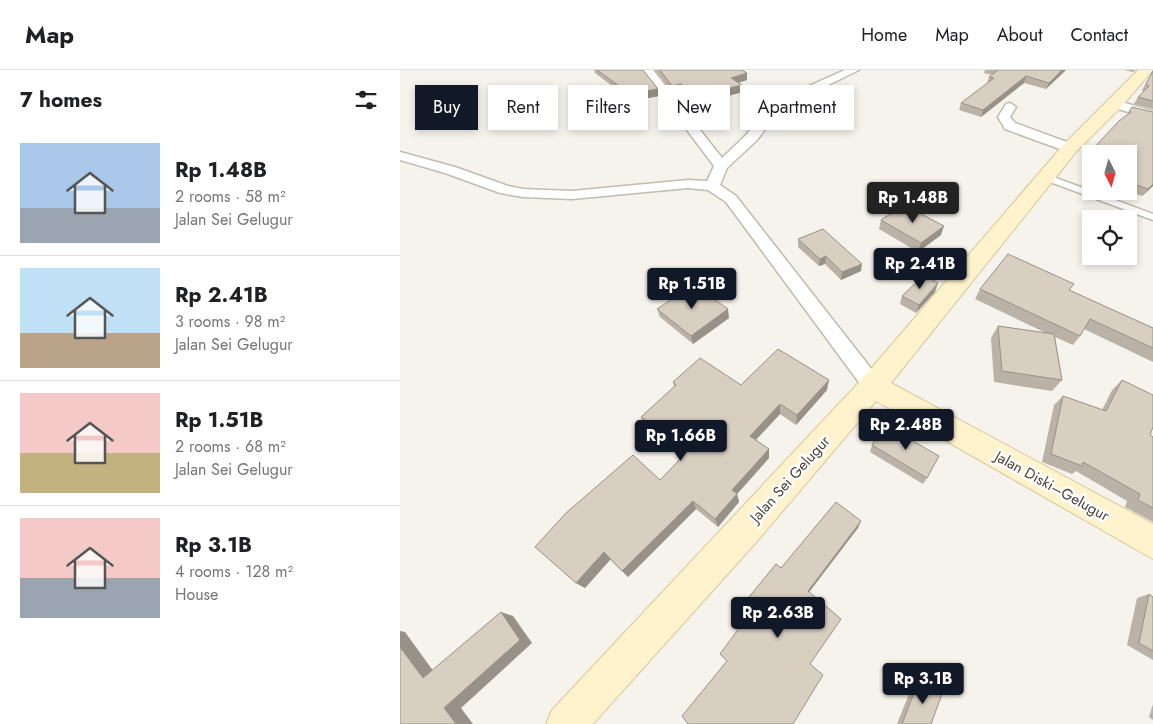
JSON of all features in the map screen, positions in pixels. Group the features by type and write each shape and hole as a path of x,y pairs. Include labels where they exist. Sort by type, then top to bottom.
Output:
{"main road":[{"name":"Jalan Sei Gelugur","path":"566,724 747,528 873,386 1070,148 1115,104 1146,70"},
{"name":"Jalan Diski–Gelugur","path":"873,386 1153,542"}],"street":[{"path":"647,70 721,166"},
{"path":"712,186 721,166 752,136 777,105 854,70"},
{"path":"1115,104 1153,115"},
{"path":"1010,107 1004,117 1006,123 1070,148"},
{"path":"400,156 450,170 506,190 523,193 572,195 688,184 712,186 731,199 873,386"}],"lane":[{"path":"1045,177 1153,218"}],"building":[{"path":"597,70 643,70 658,89 648,91 648,85 618,85"},
{"path":"660,70 742,70 747,73 731,78 742,85 730,88 730,85 671,85"},
{"path":"998,70 1062,70 1049,83 1026,76 983,110 961,103 994,78 989,77"},
{"path":"1153,71 1153,101 1138,97 1149,86 1146,84"},
{"path":"1132,107 1153,112 1153,184 1148,189 1138,185 1138,145 1096,145 1119,121 1131,112 1129,112"},
{"path":"904,205 944,226 921,243 881,220"},
{"path":"823,229 862,264 842,272 826,256 820,259 798,239"},
{"path":"1008,254 1074,284 1069,290 1153,328 1153,348 1090,319 1080,336 980,289"},
{"path":"924,275 938,283 919,305 902,296"},
{"path":"694,285 728,309 691,336 657,309"},
{"path":"998,326 1054,334 1062,380 1002,371"},
{"path":"778,349 829,380 797,415 780,404 750,436 769,449 732,490 737,494 715,519 693,501 622,571 604,552 576,583 535,547 566,513 633,455 660,480 687,452 641,417 676,385 673,382 700,358 741,385"},
{"path":"1122,380 1153,395 1153,427 1150,435 1153,437 1153,508 1138,500 1140,494 1083,462 1082,466 1051,454 1063,396 1106,411"},
{"path":"885,425 939,456 927,478 872,445"},
{"path":"836,502 861,521 808,591 841,619 810,664 823,675 793,724 688,724 682,716 727,661 720,654 757,604 749,597 776,564 781,568"},
{"path":"1149,594 1153,597 1153,651 1139,643"},
{"path":"501,612 520,640 444,708 456,724 400,724 400,647 423,678"},
{"path":"919,680 942,694 931,724 902,724"}]}
